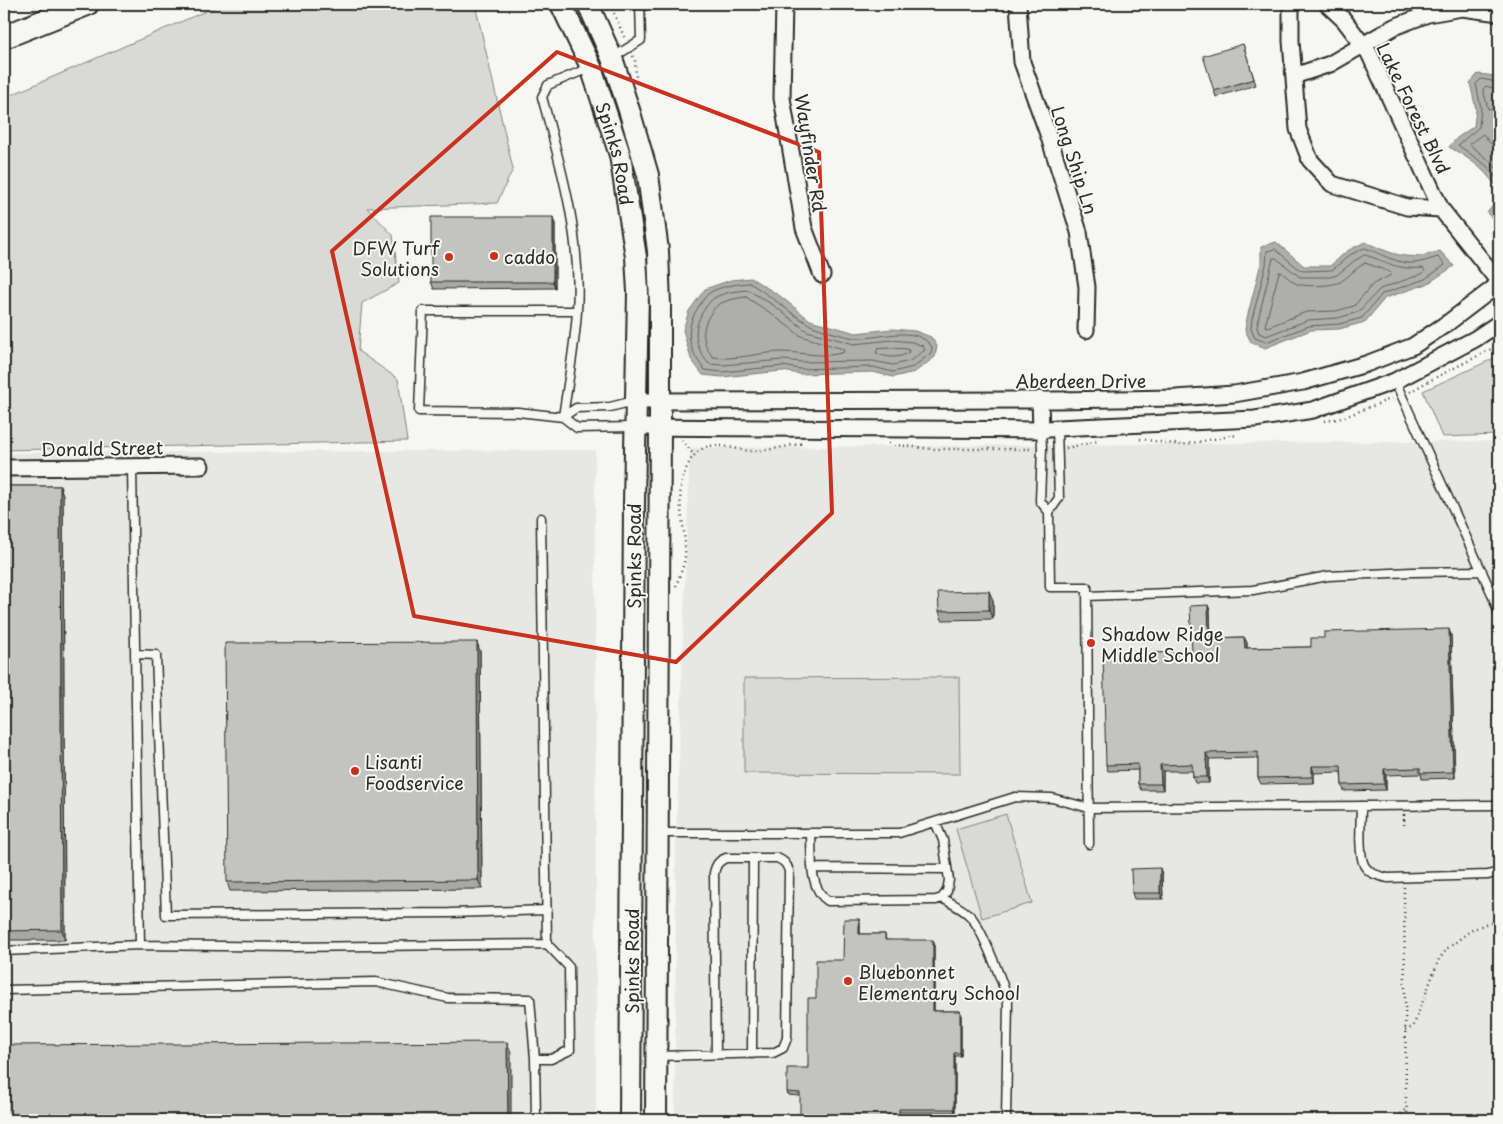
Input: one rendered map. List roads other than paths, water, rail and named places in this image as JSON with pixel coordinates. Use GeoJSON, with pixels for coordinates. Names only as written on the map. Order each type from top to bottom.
{"type":"FeatureCollection","features":[{"type":"Feature","properties":{"kind":"main road"},"geometry":{"type":"LineString","coordinates":[[4,38],[87,4]]}},
{"type":"Feature","properties":{"kind":"main road","name":"Spinks Road"},"geometry":{"type":"LineString","coordinates":[[561,4],[591,67],[620,155],[636,257],[638,292],[635,427],[630,1120]]}},
{"type":"Feature","properties":{"kind":"main road","name":"Spinks Road"},"geometry":{"type":"LineString","coordinates":[[588,4],[612,58],[628,105],[649,184],[658,251],[660,427],[656,1120]]}},
{"type":"Feature","properties":{"kind":"main road"},"geometry":{"type":"LineString","coordinates":[[591,67],[612,58]]}},
{"type":"Feature","properties":{"kind":"main road"},"geometry":{"type":"LineString","coordinates":[[632,832],[658,833]]}},
{"type":"Feature","properties":{"kind":"main road"},"geometry":{"type":"LineString","coordinates":[[630,1056],[656,1056]]}},
{"type":"Feature","properties":{"kind":"street","name":"Wayfinder Rd"},"geometry":{"type":"LineString","coordinates":[[784,4],[782,98],[804,228],[822,275]]}},
{"type":"Feature","properties":{"kind":"street","name":"Long Ship Ln"},"geometry":{"type":"LineString","coordinates":[[1018,4],[1022,62],[1048,134],[1079,232],[1087,287],[1086,330]]}},
{"type":"Feature","properties":{"kind":"street"},"geometry":{"type":"LineString","coordinates":[[1291,4],[1291,41],[1298,130],[1310,160],[1332,184],[1407,208],[1441,209]]}},
{"type":"Feature","properties":{"kind":"street","name":"Lake Forest Blvd"},"geometry":{"type":"LineString","coordinates":[[1327,4],[1344,20],[1369,53],[1441,209],[1499,283]]}},
{"type":"Feature","properties":{"kind":"street"},"geometry":{"type":"LineString","coordinates":[[1294,76],[1330,64],[1394,28],[1428,14],[1462,8],[1499,13]]}},
{"type":"Feature","properties":{"kind":"street","name":"Aberdeen Drive"},"geometry":{"type":"LineString","coordinates":[[636,400],[1056,400],[1176,398],[1234,394],[1303,382],[1366,364],[1413,346],[1449,322],[1499,283]]}},
{"type":"Feature","properties":{"kind":"street"},"geometry":{"type":"LineString","coordinates":[[635,427],[1041,430],[1255,419],[1313,410],[1394,381],[1475,339],[1499,323]]}},
{"type":"Feature","properties":{"kind":"street"},"geometry":{"type":"LineString","coordinates":[[1040,399],[1041,430]]}},
{"type":"Feature","properties":{"kind":"street"},"geometry":{"type":"LineString","coordinates":[[1056,400],[1057,428]]}},
{"type":"Feature","properties":{"kind":"street","name":"Donald Street"},"geometry":{"type":"LineString","coordinates":[[4,468],[201,466]]}},
{"type":"Feature","properties":{"kind":"lane"},"geometry":{"type":"LineString","coordinates":[[612,58],[641,40],[640,4]]}},
{"type":"Feature","properties":{"kind":"lane"},"geometry":{"type":"LineString","coordinates":[[563,417],[577,311],[577,262],[572,220],[559,158],[542,97],[548,85],[591,67]]}},
{"type":"Feature","properties":{"kind":"lane"},"geometry":{"type":"LineString","coordinates":[[577,311],[423,311],[420,411],[518,412],[563,417],[578,428],[635,427]]}},
{"type":"Feature","properties":{"kind":"lane"},"geometry":{"type":"LineString","coordinates":[[1394,381],[1482,571],[1499,614]]}},
{"type":"Feature","properties":{"kind":"lane"},"geometry":{"type":"LineString","coordinates":[[563,417],[576,408],[610,407],[636,400]]}},
{"type":"Feature","properties":{"kind":"lane"},"geometry":{"type":"LineString","coordinates":[[1057,428],[1059,498],[1049,512],[1050,587],[1087,587],[1089,844]]}},
{"type":"Feature","properties":{"kind":"lane"},"geometry":{"type":"LineString","coordinates":[[1041,430],[1040,501],[1049,512]]}},
{"type":"Feature","properties":{"kind":"lane"},"geometry":{"type":"LineString","coordinates":[[132,467],[140,945]]}},
{"type":"Feature","properties":{"kind":"lane"},"geometry":{"type":"LineString","coordinates":[[535,1059],[551,1059],[570,1050],[569,967],[547,944],[541,518]]}},
{"type":"Feature","properties":{"kind":"lane"},"geometry":{"type":"LineString","coordinates":[[1087,596],[1253,590],[1328,576],[1482,571]]}},
{"type":"Feature","properties":{"kind":"lane"},"geometry":{"type":"LineString","coordinates":[[135,654],[156,656],[166,915],[450,913],[547,910]]}},
{"type":"Feature","properties":{"kind":"lane"},"geometry":{"type":"LineString","coordinates":[[658,833],[899,833],[1015,796],[1052,798],[1089,808],[1499,805]]}},
{"type":"Feature","properties":{"kind":"lane"},"geometry":{"type":"LineString","coordinates":[[1361,806],[1362,856],[1365,866],[1375,875],[1388,878],[1488,875],[1498,872],[1499,869]]}},
{"type":"Feature","properties":{"kind":"lane"},"geometry":{"type":"LineString","coordinates":[[811,833],[814,885],[821,897],[828,902],[936,900],[942,898],[947,891],[949,880],[943,840],[935,822]]}},
{"type":"Feature","properties":{"kind":"lane"},"geometry":{"type":"LineString","coordinates":[[656,1056],[773,1053],[783,1048],[787,1038],[789,880],[788,866],[784,861],[777,858],[726,858],[720,860],[716,865],[714,883],[716,1054]]}},
{"type":"Feature","properties":{"kind":"lane"},"geometry":{"type":"LineString","coordinates":[[752,1054],[753,858]]}},
{"type":"Feature","properties":{"kind":"lane"},"geometry":{"type":"LineString","coordinates":[[813,868],[947,869]]}},
{"type":"Feature","properties":{"kind":"lane"},"geometry":{"type":"LineString","coordinates":[[942,898],[971,916],[978,926],[1005,991],[1008,1002],[1006,1120]]}},
{"type":"Feature","properties":{"kind":"lane"},"geometry":{"type":"LineString","coordinates":[[4,952],[140,945],[292,947],[547,944]]}},
{"type":"Feature","properties":{"kind":"lane"},"geometry":{"type":"LineString","coordinates":[[4,990],[376,982],[448,998],[530,998],[535,1059],[536,1120]]}},
{"type":"Feature","properties":{"kind":"water"},"geometry":{"type":"Polygon","coordinates":[[[1478,74],[1496,76],[1499,84],[1499,109],[1494,129],[1499,139],[1499,226],[1487,213],[1495,203],[1496,186],[1475,163],[1449,147],[1457,138],[1474,126],[1476,109],[1470,83],[1478,74]]]}},
{"type":"Feature","properties":{"kind":"water"},"geometry":{"type":"Polygon","coordinates":[[[1276,242],[1304,266],[1330,266],[1347,251],[1365,242],[1402,256],[1419,256],[1440,251],[1454,266],[1427,284],[1385,298],[1365,322],[1339,329],[1311,330],[1265,348],[1251,342],[1245,330],[1261,263],[1261,247],[1276,242]]]}},
{"type":"Feature","properties":{"kind":"water"},"geometry":{"type":"Polygon","coordinates":[[[751,278],[780,296],[810,320],[856,333],[892,329],[915,331],[931,337],[937,346],[935,357],[915,372],[893,377],[873,372],[800,374],[782,371],[722,377],[703,375],[691,359],[683,330],[689,311],[705,289],[731,280],[751,278]]]}},
{"type":"Feature","properties":{"kind":"place","name":"caddo"},"geometry":{"type":"Point","coordinates":[494,256]}},
{"type":"Feature","properties":{"kind":"place","name":"DFW Turf Solutions"},"geometry":{"type":"Point","coordinates":[449,257]}},
{"type":"Feature","properties":{"kind":"place","name":"Shadow Ridge Middle School"},"geometry":{"type":"Point","coordinates":[1091,643]}},
{"type":"Feature","properties":{"kind":"place","name":"Lisanti Foodservice"},"geometry":{"type":"Point","coordinates":[355,771]}},
{"type":"Feature","properties":{"kind":"place","name":"Bluebonnet Elementary School"},"geometry":{"type":"Point","coordinates":[848,981]}}]}
